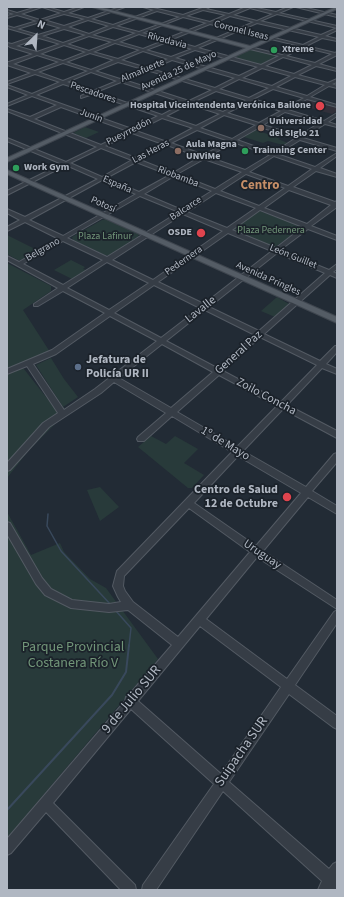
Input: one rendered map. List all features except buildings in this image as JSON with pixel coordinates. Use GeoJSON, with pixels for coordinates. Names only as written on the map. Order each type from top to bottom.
{"type":"FeatureCollection","features":[{"type":"Feature","properties":{"kind":"main road"},"geometry":{"type":"LineString","coordinates":[[94,7],[249,47]]}},
{"type":"Feature","properties":{"kind":"main road","name":"Avenida 25 de Mayo"},"geometry":{"type":"LineString","coordinates":[[324,13],[334,7]]}},
{"type":"Feature","properties":{"kind":"main road","name":"Avenida 25 de Mayo"},"geometry":{"type":"LineString","coordinates":[[7,157],[126,104],[307,20],[337,8]]}},
{"type":"Feature","properties":{"kind":"main road","name":"Avenida 25 de Mayo"},"geometry":{"type":"LineString","coordinates":[[7,160],[29,148]]}},
{"type":"Feature","properties":{"kind":"main road","name":"Potosí"},"geometry":{"type":"LineString","coordinates":[[7,172],[191,256]]}},
{"type":"Feature","properties":{"kind":"main road","name":"Avenida Pringles"},"geometry":{"type":"LineString","coordinates":[[191,256],[337,320]]}},
{"type":"Feature","properties":{"kind":"street","name":"Rivadavia"},"geometry":{"type":"LineString","coordinates":[[42,7],[337,87]]}},
{"type":"Feature","properties":{"kind":"street"},"geometry":{"type":"LineString","coordinates":[[7,17],[42,7]]}},
{"type":"Feature","properties":{"kind":"street"},"geometry":{"type":"LineString","coordinates":[[7,32],[82,7]]}},
{"type":"Feature","properties":{"kind":"street"},"geometry":{"type":"LineString","coordinates":[[8,46],[123,7]]}},
{"type":"Feature","properties":{"kind":"street","name":"Coronel Iseas"},"geometry":{"type":"LineString","coordinates":[[145,7],[336,54]]}},
{"type":"Feature","properties":{"kind":"street"},"geometry":{"type":"LineString","coordinates":[[7,64],[166,7]]}},
{"type":"Feature","properties":{"kind":"street"},"geometry":{"type":"LineString","coordinates":[[196,7],[337,40]]}},
{"type":"Feature","properties":{"kind":"street"},"geometry":{"type":"LineString","coordinates":[[7,84],[208,7]]}},
{"type":"Feature","properties":{"kind":"street"},"geometry":{"type":"LineString","coordinates":[[7,105],[249,7],[337,28]]}},
{"type":"Feature","properties":{"kind":"street","name":"Almafuerte"},"geometry":{"type":"LineString","coordinates":[[82,97],[291,7]]}},
{"type":"Feature","properties":{"kind":"street"},"geometry":{"type":"LineString","coordinates":[[298,7],[337,16]]}},
{"type":"Feature","properties":{"kind":"street"},"geometry":{"type":"LineString","coordinates":[[7,11],[337,106]]}},
{"type":"Feature","properties":{"kind":"street"},"geometry":{"type":"LineString","coordinates":[[7,27],[337,126]]}},
{"type":"Feature","properties":{"kind":"street","name":"Pueyrredón"},"geometry":{"type":"LineString","coordinates":[[7,192],[337,28]]}},
{"type":"Feature","properties":{"kind":"street"},"geometry":{"type":"LineString","coordinates":[[8,46],[63,62],[337,150]]}},
{"type":"Feature","properties":{"kind":"street"},"geometry":{"type":"LineString","coordinates":[[249,47],[337,70]]}},
{"type":"Feature","properties":{"kind":"street","name":"Las Heras"},"geometry":{"type":"LineString","coordinates":[[7,229],[336,54]]}},
{"type":"Feature","properties":{"kind":"street","name":"Pescadores"},"geometry":{"type":"LineString","coordinates":[[7,64],[337,176]]}},
{"type":"Feature","properties":{"kind":"street","name":"Belgrano"},"geometry":{"type":"LineString","coordinates":[[19,264],[141,195],[337,80]]}},
{"type":"Feature","properties":{"kind":"street","name":"Junín"},"geometry":{"type":"LineString","coordinates":[[7,84],[32,95],[95,118],[336,204]]}},
{"type":"Feature","properties":{"kind":"street"},"geometry":{"type":"LineString","coordinates":[[30,119],[61,105]]}},
{"type":"Feature","properties":{"kind":"street","name":"Riobamba"},"geometry":{"type":"LineString","coordinates":[[7,110],[337,238]]}},
{"type":"Feature","properties":{"kind":"street","name":"Balcarce"},"geometry":{"type":"LineString","coordinates":[[36,305],[337,114]]}},
{"type":"Feature","properties":{"kind":"street","name":"España"},"geometry":{"type":"LineString","coordinates":[[7,139],[227,230]]}},
{"type":"Feature","properties":{"kind":"street","name":"Pedernera"},"geometry":{"type":"LineString","coordinates":[[7,372],[54,352],[337,154]]}},
{"type":"Feature","properties":{"kind":"street","name":"Lavalle"},"geometry":{"type":"LineString","coordinates":[[7,468],[37,433],[62,413],[98,391],[336,204]]}},
{"type":"Feature","properties":{"kind":"street"},"geometry":{"type":"LineString","coordinates":[[7,211],[337,372]]}},
{"type":"Feature","properties":{"kind":"street","name":"León Guillet"},"geometry":{"type":"LineString","coordinates":[[227,230],[337,276]]}},
{"type":"Feature","properties":{"kind":"street","name":"Zoilo Concha"},"geometry":{"type":"LineString","coordinates":[[7,258],[337,435]]}},
{"type":"Feature","properties":{"kind":"street","name":"General Paz"},"geometry":{"type":"LineString","coordinates":[[140,439],[219,372],[337,266]]}},
{"type":"Feature","properties":{"kind":"street"},"geometry":{"type":"LineString","coordinates":[[179,644],[130,605],[121,594],[118,586],[120,574],[337,348]]}},
{"type":"Feature","properties":{"kind":"street"},"geometry":{"type":"LineString","coordinates":[[29,363],[62,413]]}},
{"type":"Feature","properties":{"kind":"street","name":"1º de Mayo"},"geometry":{"type":"LineString","coordinates":[[114,378],[337,510]]}},
{"type":"Feature","properties":{"kind":"street","name":"9 de Julio SUR"},"geometry":{"type":"LineString","coordinates":[[7,849],[337,456]]}},
{"type":"Feature","properties":{"kind":"street","name":"Uruguay"},"geometry":{"type":"LineString","coordinates":[[188,503],[257,552],[337,605]]}},
{"type":"Feature","properties":{"kind":"street"},"geometry":{"type":"LineString","coordinates":[[7,526],[39,581],[48,592],[71,604],[113,608],[130,605]]}},
{"type":"Feature","properties":{"kind":"street","name":"Suipacha SUR"},"geometry":{"type":"LineString","coordinates":[[148,890],[337,615]]}},
{"type":"Feature","properties":{"kind":"street"},"geometry":{"type":"LineString","coordinates":[[199,619],[337,723]]}},
{"type":"Feature","properties":{"kind":"street"},"geometry":{"type":"LineString","coordinates":[[130,701],[332,880]]}},
{"type":"Feature","properties":{"kind":"street"},"geometry":{"type":"LineString","coordinates":[[45,803],[130,890]]}},
{"type":"Feature","properties":{"kind":"shaded area","name":"Hospital Viceintendenta Verónica Bailone"},"geometry":{"type":"Polygon","coordinates":[[[308,100],[337,107],[337,111],[332,114],[299,105],[308,100]]]}},
{"type":"Feature","properties":{"kind":"green space"},"geometry":{"type":"Polygon","coordinates":[[[250,49],[278,56],[261,65],[233,58],[250,49]]]}},
{"type":"Feature","properties":{"kind":"green space"},"geometry":{"type":"Polygon","coordinates":[[[85,127],[99,132],[86,138],[73,133],[85,127]]]}},
{"type":"Feature","properties":{"kind":"green space"},"geometry":{"type":"Polygon","coordinates":[[[255,130],[280,138],[278,139],[288,143],[283,145],[268,141],[263,143],[244,137],[255,130]]]}},
{"type":"Feature","properties":{"kind":"green space","name":"Plaza Pedernera"},"geometry":{"type":"Polygon","coordinates":[[[259,211],[300,226],[301,229],[275,247],[235,232],[234,229],[259,211]]]}},
{"type":"Feature","properties":{"kind":"green space","name":"Plaza Lafinur"},"geometry":{"type":"Polygon","coordinates":[[[106,219],[139,234],[138,237],[110,255],[105,255],[73,240],[72,237],[106,219]]]}},
{"type":"Feature","properties":{"kind":"green space"},"geometry":{"type":"Polygon","coordinates":[[[7,235],[39,251],[23,260],[18,260],[7,254],[7,235]]]}},
{"type":"Feature","properties":{"kind":"green space"},"geometry":{"type":"Polygon","coordinates":[[[71,260],[85,267],[83,269],[86,270],[72,279],[54,270],[71,260]]]}},
{"type":"Feature","properties":{"kind":"green space"},"geometry":{"type":"Polygon","coordinates":[[[7,263],[51,286],[51,291],[23,310],[50,352],[20,364],[57,411],[64,407],[66,413],[29,450],[7,478],[7,263]]]}},
{"type":"Feature","properties":{"kind":"green space"},"geometry":{"type":"Polygon","coordinates":[[[277,297],[289,304],[275,317],[261,311],[277,297]]]}},
{"type":"Feature","properties":{"kind":"green space"},"geometry":{"type":"Polygon","coordinates":[[[51,358],[64,379],[78,397],[63,407],[36,365],[51,358]]]}},
{"type":"Feature","properties":{"kind":"green space"},"geometry":{"type":"Polygon","coordinates":[[[151,436],[166,444],[175,436],[198,449],[184,463],[204,475],[192,488],[188,488],[138,447],[151,436]]]}},
{"type":"Feature","properties":{"kind":"green space"},"geometry":{"type":"Polygon","coordinates":[[[100,487],[119,507],[100,521],[87,490],[100,487]]]}},
{"type":"Feature","properties":{"kind":"green space","name":"Parque Provincial Costanera Río V"},"geometry":{"type":"Polygon","coordinates":[[[7,512],[31,555],[60,543],[64,552],[90,579],[106,588],[158,659],[7,838],[7,512]]]}},
{"type":"Feature","properties":{"kind":"waterway"},"geometry":{"type":"LineString","coordinates":[[48,514],[47,526],[61,551],[111,605]]}},
{"type":"Feature","properties":{"kind":"waterway"},"geometry":{"type":"LineString","coordinates":[[116,611],[131,628],[129,646]]}},
{"type":"Feature","properties":{"kind":"waterway"},"geometry":{"type":"LineString","coordinates":[[7,810],[112,695],[126,672],[129,645]]}},
{"type":"Feature","properties":{"kind":"place","name":"Xtreme"},"geometry":{"type":"Point","coordinates":[274,50]}},
{"type":"Feature","properties":{"kind":"place","name":"Hospital Viceintendenta Verónica Bailone"},"geometry":{"type":"Point","coordinates":[320,106]}},
{"type":"Feature","properties":{"kind":"place","name":"Universidad del SIglo 21"},"geometry":{"type":"Point","coordinates":[261,128]}},
{"type":"Feature","properties":{"kind":"place","name":"Aula Magna UNViMe"},"geometry":{"type":"Point","coordinates":[178,151]}},
{"type":"Feature","properties":{"kind":"place","name":"Trainning Center"},"geometry":{"type":"Point","coordinates":[245,151]}},
{"type":"Feature","properties":{"kind":"place","name":"Work Gym"},"geometry":{"type":"Point","coordinates":[16,168]}},
{"type":"Feature","properties":{"kind":"place","name":"OSDE"},"geometry":{"type":"Point","coordinates":[201,233]}},
{"type":"Feature","properties":{"kind":"place","name":"Jefatura de Policía UR II"},"geometry":{"type":"Point","coordinates":[78,367]}},
{"type":"Feature","properties":{"kind":"place","name":"Centro de Salud 12 de Octubre"},"geometry":{"type":"Point","coordinates":[287,497]}},
{"type":"Feature","properties":{"kind":"district","name":"Centro"},"geometry":{"type":"Point","coordinates":[260,186]}}]}
